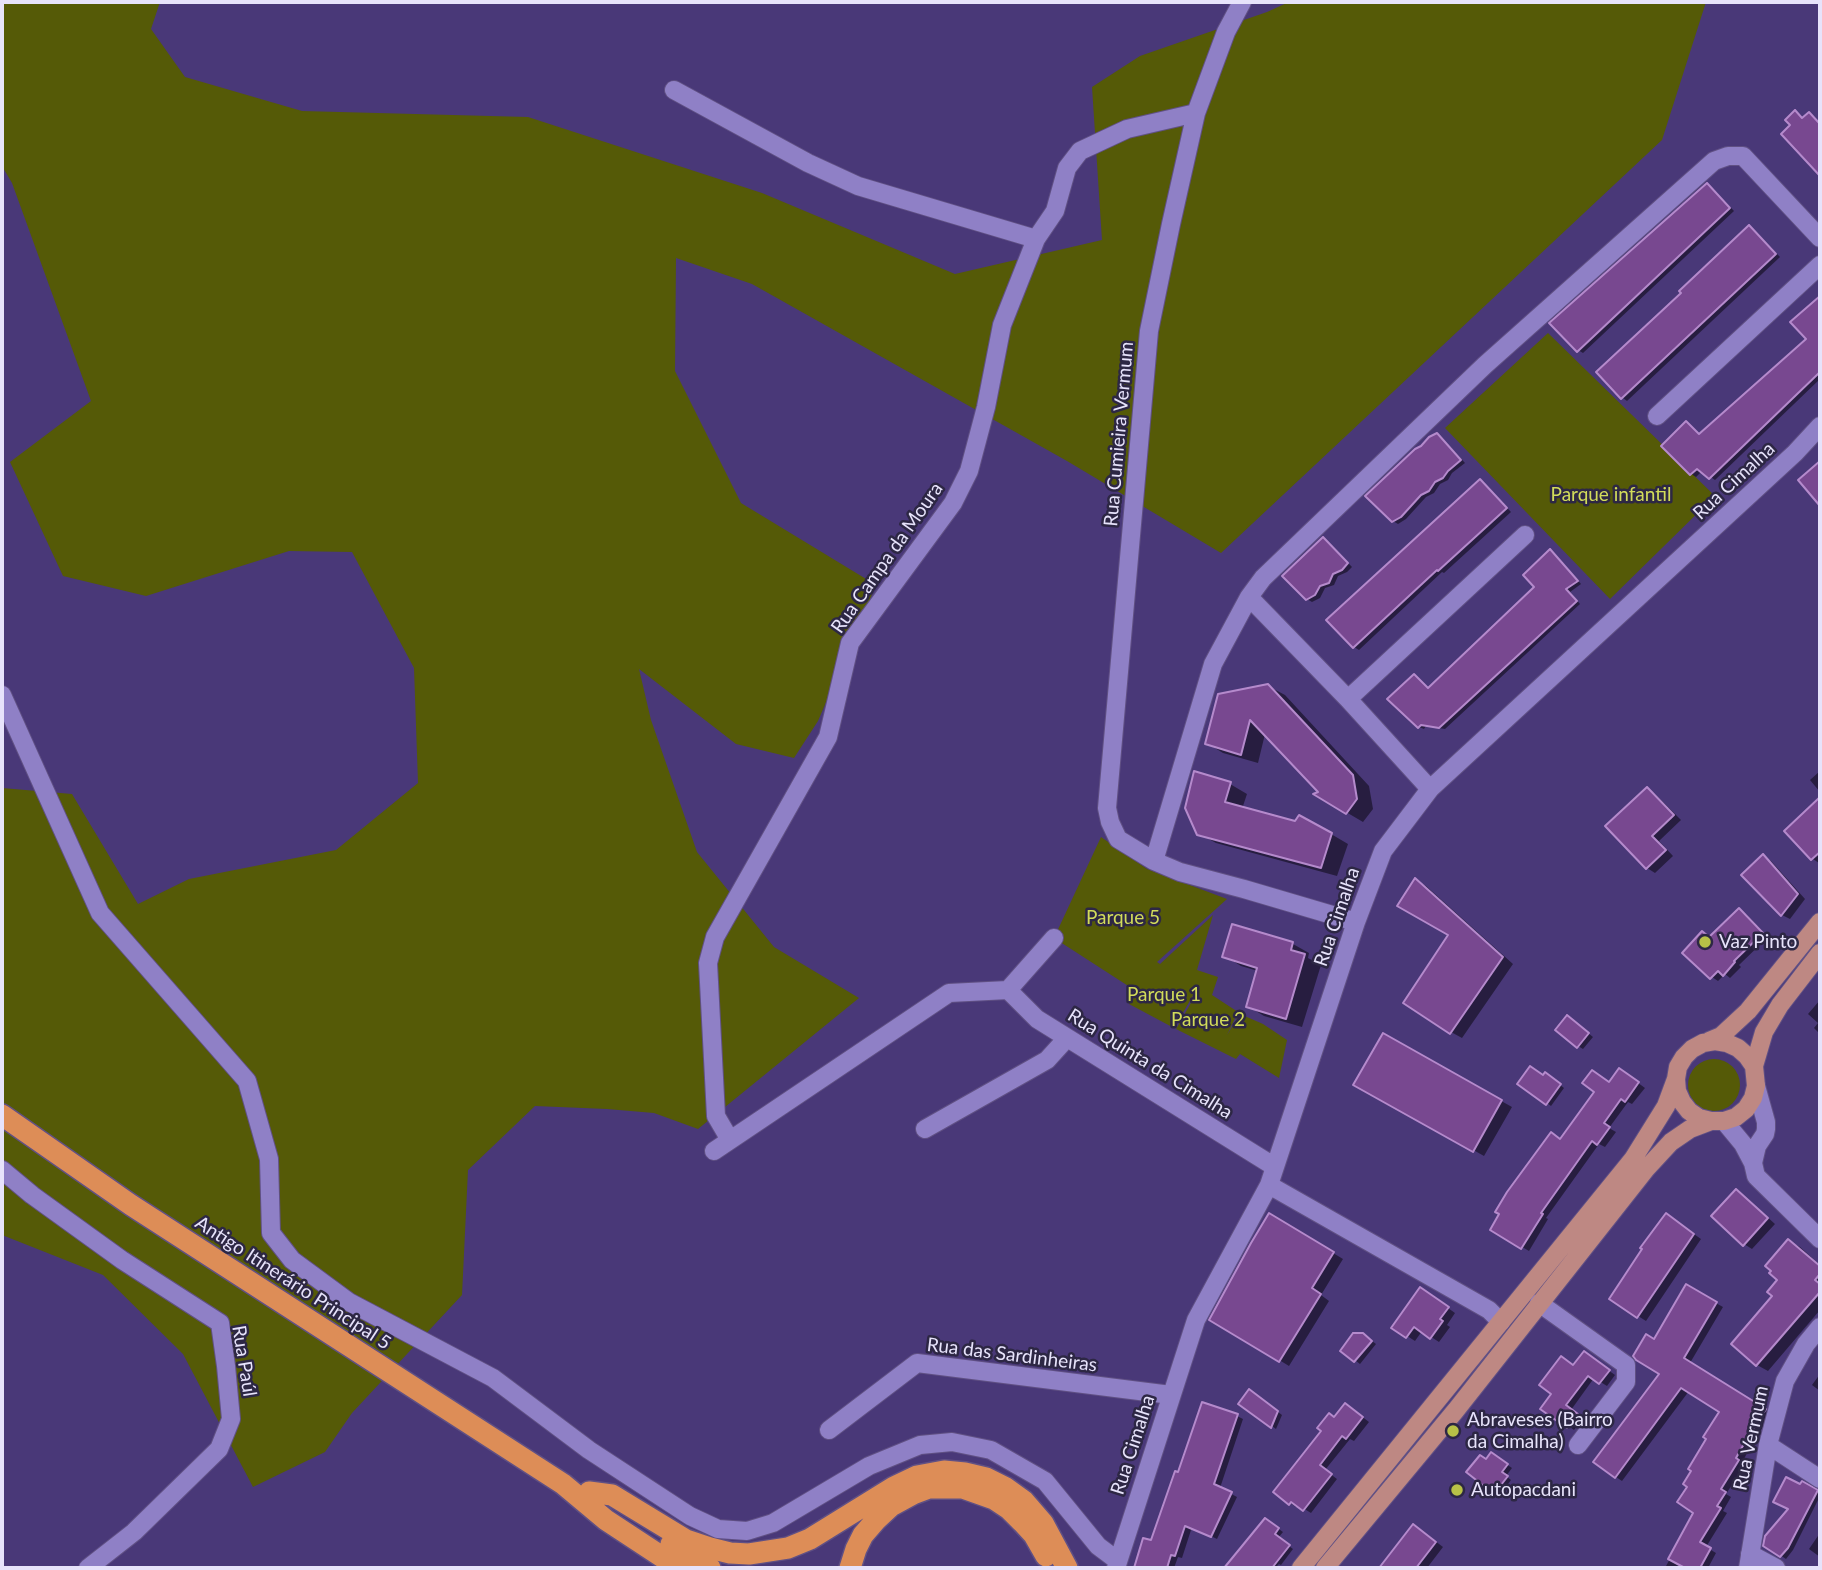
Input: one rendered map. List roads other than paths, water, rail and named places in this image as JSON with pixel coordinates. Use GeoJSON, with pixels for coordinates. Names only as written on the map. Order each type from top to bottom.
{"type":"FeatureCollection","features":[{"type":"Feature","properties":{"kind":"highway","name":"Antigo Itinerário Principal 5"},"geometry":{"type":"LineString","coordinates":[[2,1115],[131,1205],[563,1484],[606,1520],[679,1568]]}},
{"type":"Feature","properties":{"kind":"highway"},"geometry":{"type":"LineString","coordinates":[[589,1492],[612,1495],[686,1540],[730,1553],[749,1554],[788,1548],[810,1539],[894,1487],[917,1476],[944,1471],[965,1473],[986,1478],[1024,1501],[1043,1523],[1067,1568]]}},
{"type":"Feature","properties":{"kind":"highway","name":"Antigo Itinerário Principal 5"},"geometry":{"type":"LineString","coordinates":[[563,1484],[589,1492],[710,1568]]}},
{"type":"Feature","properties":{"kind":"highway"},"geometry":{"type":"LineString","coordinates":[[850,1568],[863,1535],[891,1506],[913,1494],[929,1489],[948,1488],[979,1492],[1009,1509],[1034,1535],[1054,1568]]}},
{"type":"Feature","properties":{"kind":"main road"},"geometry":{"type":"LineString","coordinates":[[1301,1568],[1633,1159],[1666,1106],[1678,1067],[1684,1057],[1692,1049],[1721,1036],[1748,1011],[1820,922]]}},
{"type":"Feature","properties":{"kind":"main road"},"geometry":{"type":"LineString","coordinates":[[1325,1568],[1462,1402],[1628,1190],[1671,1142],[1690,1129],[1735,1117],[1746,1109],[1756,1086],[1754,1066],[1764,1032],[1780,1005],[1820,953]]}},
{"type":"Feature","properties":{"kind":"main road"},"geometry":{"type":"LineString","coordinates":[[1703,1043],[1727,1043],[1738,1048],[1754,1066]]}},
{"type":"Feature","properties":{"kind":"main road"},"geometry":{"type":"LineString","coordinates":[[1676,1079],[1677,1091],[1689,1111],[1699,1118],[1717,1121]]}},
{"type":"Feature","properties":{"kind":"street","name":"Rua Cumieira Vermum"},"geometry":{"type":"LineString","coordinates":[[1242,2],[1226,32],[1196,113],[1149,331],[1107,808],[1118,839],[1154,861],[1180,872],[1356,922]]}},
{"type":"Feature","properties":{"kind":"street"},"geometry":{"type":"LineString","coordinates":[[674,90],[808,163],[858,186],[1036,239]]}},
{"type":"Feature","properties":{"kind":"street","name":"Rua Campa da Moura"},"geometry":{"type":"LineString","coordinates":[[730,1140],[716,1116],[708,963],[715,937],[828,737],[850,643],[953,503],[969,471],[986,407],[1002,325],[1036,239],[1055,211],[1067,168],[1080,151],[1128,130],[1196,113]]}},
{"type":"Feature","properties":{"kind":"street"},"geometry":{"type":"LineString","coordinates":[[1154,861],[1213,664],[1250,597],[1263,578],[1486,365],[1714,161],[1728,156],[1743,156],[1820,238]]}},
{"type":"Feature","properties":{"kind":"street"},"geometry":{"type":"LineString","coordinates":[[1657,416],[1820,265]]}},
{"type":"Feature","properties":{"kind":"street","name":"Rua Cimalha"},"geometry":{"type":"LineString","coordinates":[[1117,1564],[1196,1320],[1269,1185],[1382,851],[1430,789],[1795,453],[1820,426]]}},
{"type":"Feature","properties":{"kind":"street"},"geometry":{"type":"LineString","coordinates":[[1348,699],[1525,535]]}},
{"type":"Feature","properties":{"kind":"street"},"geometry":{"type":"LineString","coordinates":[[1250,597],[1430,789]]}},
{"type":"Feature","properties":{"kind":"street"},"geometry":{"type":"LineString","coordinates":[[2,695],[100,913],[247,1081],[269,1159],[271,1233],[292,1260],[349,1302],[493,1378],[589,1450],[690,1516],[718,1529],[747,1531],[773,1523],[869,1466],[920,1445],[952,1442],[991,1450],[1045,1481],[1098,1546],[1117,1564]]}},
{"type":"Feature","properties":{"kind":"street"},"geometry":{"type":"LineString","coordinates":[[714,1151],[949,993],[1008,990],[1054,938]]}},
{"type":"Feature","properties":{"kind":"street","name":"Rua Quinta da Cimalha"},"geometry":{"type":"LineString","coordinates":[[1008,990],[1037,1019],[1275,1167]]}},
{"type":"Feature","properties":{"kind":"street"},"geometry":{"type":"LineString","coordinates":[[925,1129],[1047,1060],[1067,1038]]}},
{"type":"Feature","properties":{"kind":"street"},"geometry":{"type":"LineString","coordinates":[[1753,1163],[1757,1146],[1766,1129],[1756,1086]]}},
{"type":"Feature","properties":{"kind":"street"},"geometry":{"type":"LineString","coordinates":[[1717,1121],[1743,1144],[1753,1163],[1756,1176],[1820,1239]]}},
{"type":"Feature","properties":{"kind":"street","name":"Rua Paúl"},"geometry":{"type":"LineString","coordinates":[[2,1170],[122,1260],[220,1323],[231,1419],[219,1449],[134,1532],[88,1568]]}},
{"type":"Feature","properties":{"kind":"street"},"geometry":{"type":"LineString","coordinates":[[1269,1185],[1489,1310],[1500,1322]]}},
{"type":"Feature","properties":{"kind":"street"},"geometry":{"type":"LineString","coordinates":[[1539,1303],[1626,1365],[1626,1381],[1578,1445]]}},
{"type":"Feature","properties":{"kind":"street","name":"Rua Vermum"},"geometry":{"type":"LineString","coordinates":[[1749,1561],[1768,1445],[1785,1381],[1806,1344],[1820,1327]]}},
{"type":"Feature","properties":{"kind":"street","name":"Rua das Sardinheiras"},"geometry":{"type":"LineString","coordinates":[[829,1430],[917,1363],[1171,1395]]}},
{"type":"Feature","properties":{"kind":"street"},"geometry":{"type":"LineString","coordinates":[[1768,1445],[1820,1479]]}},
{"type":"Feature","properties":{"kind":"street"},"geometry":{"type":"LineString","coordinates":[[1749,1561],[1776,1568]]}},
{"type":"Feature","properties":{"kind":"place","name":"Vaz Pinto"},"geometry":{"type":"Point","coordinates":[1705,942]}},
{"type":"Feature","properties":{"kind":"place","name":"Abraveses (Bairro da Cimalha)"},"geometry":{"type":"Point","coordinates":[1453,1431]}},
{"type":"Feature","properties":{"kind":"place","name":"Autopacdani"},"geometry":{"type":"Point","coordinates":[1457,1490]}},
{"type":"Feature","properties":{"kind":"park label","name":"Parque infantil"},"geometry":{"type":"Point","coordinates":[1611,495]}},
{"type":"Feature","properties":{"kind":"park label","name":"Parque 5"},"geometry":{"type":"Point","coordinates":[1123,918]}},
{"type":"Feature","properties":{"kind":"park label","name":"Parque 1"},"geometry":{"type":"Point","coordinates":[1164,995]}},
{"type":"Feature","properties":{"kind":"park label","name":"Parque 2"},"geometry":{"type":"Point","coordinates":[1208,1020]}}]}
